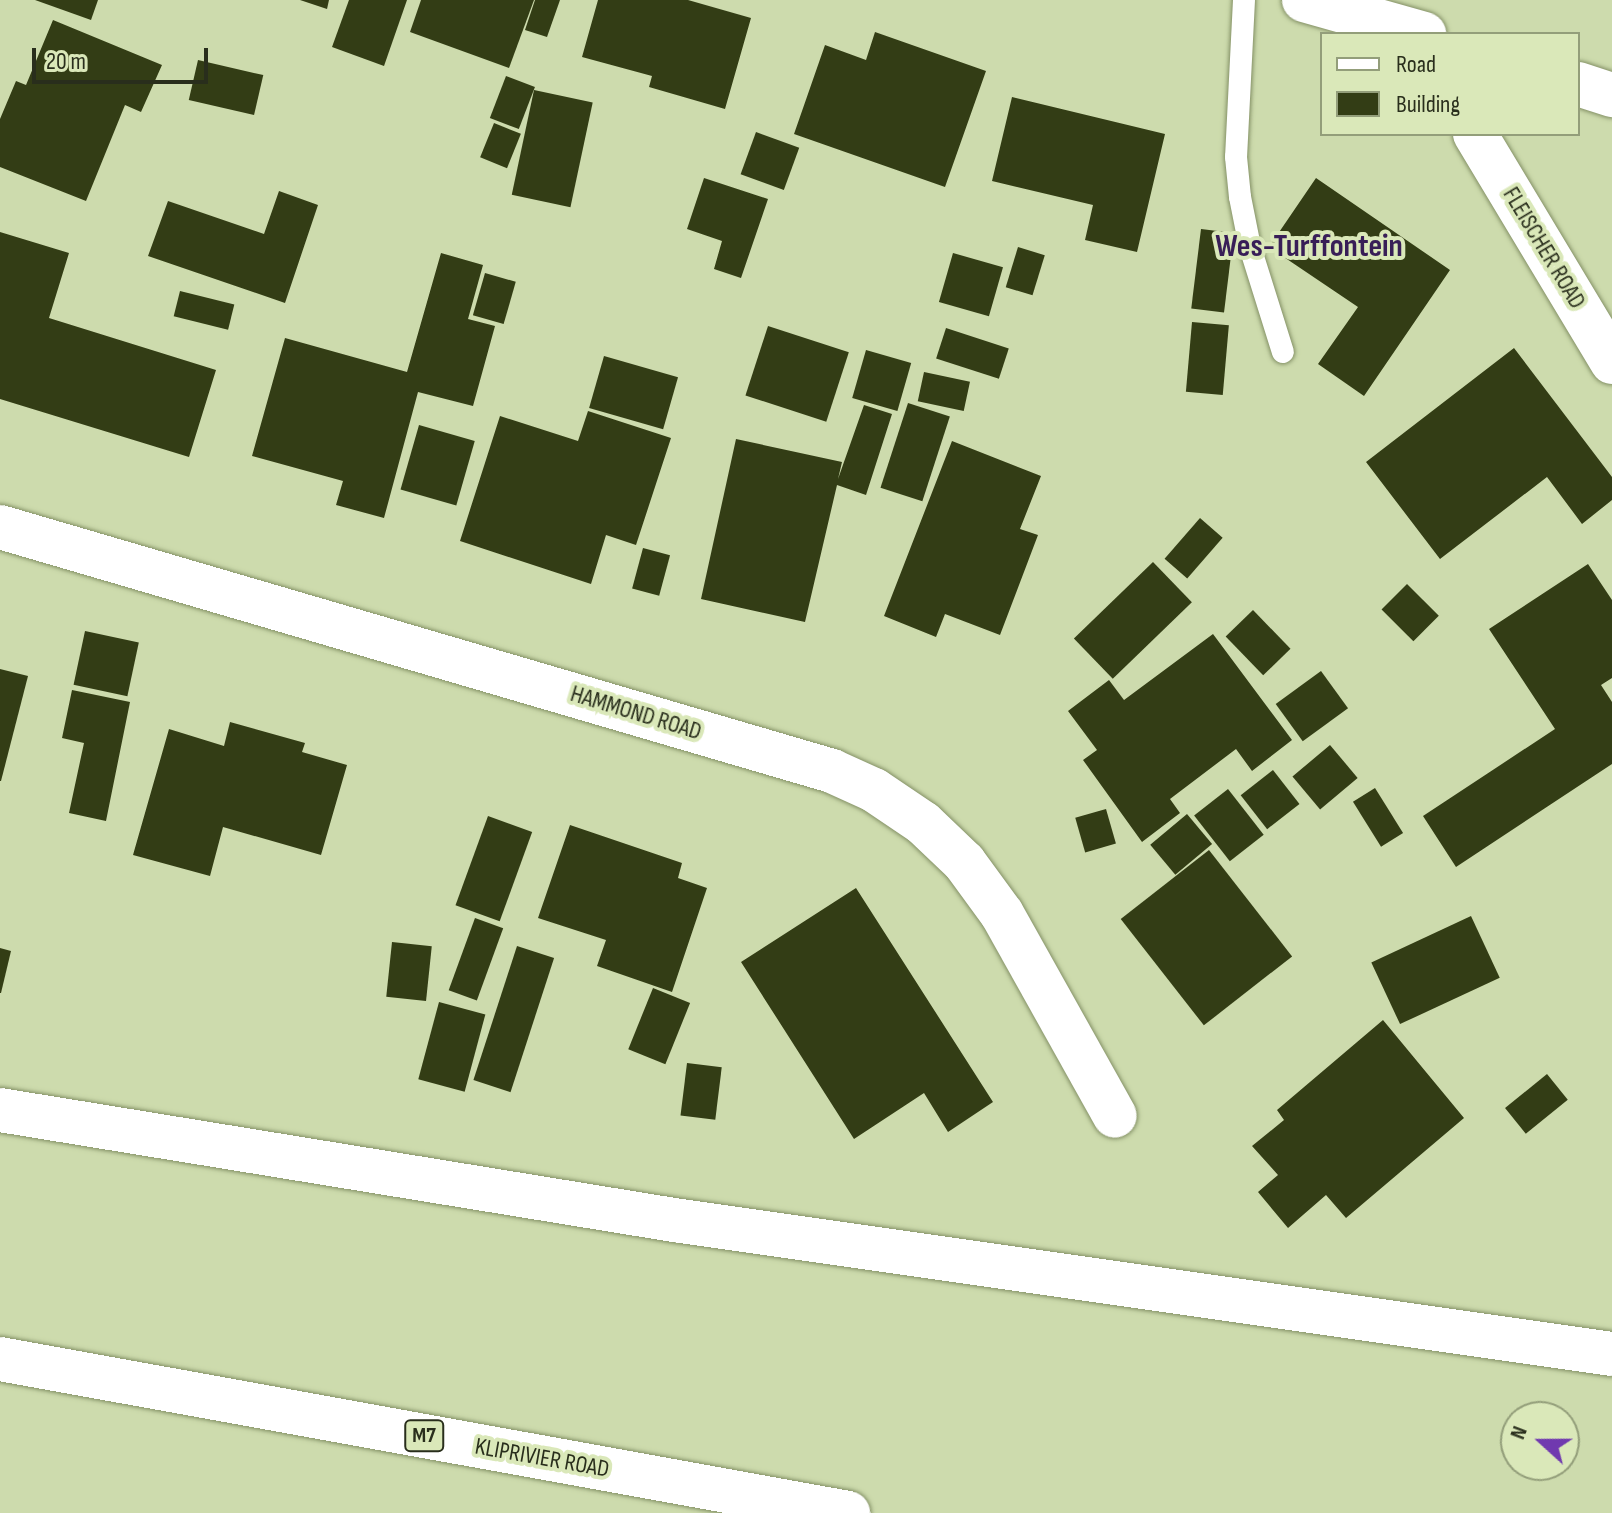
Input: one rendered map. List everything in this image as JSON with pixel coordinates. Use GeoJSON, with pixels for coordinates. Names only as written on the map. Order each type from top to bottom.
{"type":"FeatureCollection","features":[{"type":"Feature","properties":{"kind":"main road"},"geometry":{"type":"LineString","coordinates":[[1304,0],[1414,32]]}},
{"type":"Feature","properties":{"kind":"main road"},"geometry":{"type":"LineString","coordinates":[[1580,85],[1612,95]]}},
{"type":"Feature","properties":{"kind":"main road","name":"FLEISCHER ROAD"},"geometry":{"type":"LineString","coordinates":[[1476,136],[1612,362]]}},
{"type":"Feature","properties":{"kind":"main road","name":"HAMMOND ROAD"},"geometry":{"type":"LineString","coordinates":[[0,527],[832,771],[874,790],[923,823],[964,862],[1002,914],[1115,1116]]}},
{"type":"Feature","properties":{"kind":"main road"},"geometry":{"type":"LineString","coordinates":[[0,1110],[674,1220],[1612,1354]]}},
{"type":"Feature","properties":{"kind":"main road","name":"KLIPRIVIER ROAD"},"geometry":{"type":"LineString","coordinates":[[0,1359],[848,1513]]}},
{"type":"Feature","properties":{"kind":"lane"},"geometry":{"type":"LineString","coordinates":[[1244,0],[1236,157],[1240,197],[1250,247],[1283,352]]}},
{"type":"Feature","properties":{"kind":"building"},"geometry":{"type":"Polygon","coordinates":[[[35,0],[98,0],[91,20],[35,0]]]}},
{"type":"Feature","properties":{"kind":"building"},"geometry":{"type":"Polygon","coordinates":[[[300,0],[329,0],[327,9],[300,0]]]}},
{"type":"Feature","properties":{"kind":"building"},"geometry":{"type":"Polygon","coordinates":[[[349,0],[407,0],[384,66],[332,47],[349,0]]]}},
{"type":"Feature","properties":{"kind":"building"},"geometry":{"type":"Polygon","coordinates":[[[421,0],[534,0],[509,68],[410,32],[421,0]]]}},
{"type":"Feature","properties":{"kind":"building"},"geometry":{"type":"Polygon","coordinates":[[[535,0],[560,0],[547,37],[525,30],[535,0]]]}},
{"type":"Feature","properties":{"kind":"building"},"geometry":{"type":"Polygon","coordinates":[[[598,0],[688,0],[751,18],[725,109],[649,87],[652,76],[582,57],[598,0]]]}},
{"type":"Feature","properties":{"kind":"building"},"geometry":{"type":"Polygon","coordinates":[[[53,20],[162,65],[141,112],[125,105],[86,201],[0,167],[0,119],[16,81],[26,85],[53,20]]]}},
{"type":"Feature","properties":{"kind":"building"},"geometry":{"type":"Polygon","coordinates":[[[875,32],[986,71],[945,187],[794,134],[825,45],[866,60],[875,32]]]}},
{"type":"Feature","properties":{"kind":"building"},"geometry":{"type":"Polygon","coordinates":[[[198,60],[263,75],[254,115],[189,100],[198,60]]]}},
{"type":"Feature","properties":{"kind":"building"},"geometry":{"type":"Polygon","coordinates":[[[506,76],[535,87],[519,129],[490,118],[506,76]]]}},
{"type":"Feature","properties":{"kind":"building"},"geometry":{"type":"Polygon","coordinates":[[[534,90],[593,102],[570,207],[512,195],[534,90]]]}},
{"type":"Feature","properties":{"kind":"building"},"geometry":{"type":"Polygon","coordinates":[[[1012,97],[1165,134],[1137,252],[1085,240],[1093,205],[992,181],[1012,97]]]}},
{"type":"Feature","properties":{"kind":"building"},"geometry":{"type":"Polygon","coordinates":[[[494,123],[521,134],[507,168],[480,157],[494,123]]]}},
{"type":"Feature","properties":{"kind":"building"},"geometry":{"type":"Polygon","coordinates":[[[756,132],[799,148],[784,190],[741,174],[756,132]]]}},
{"type":"Feature","properties":{"kind":"building"},"geometry":{"type":"Polygon","coordinates":[[[704,178],[768,199],[741,278],[714,269],[722,241],[687,229],[704,178]]]}},
{"type":"Feature","properties":{"kind":"building"},"geometry":{"type":"Polygon","coordinates":[[[1316,178],[1450,270],[1364,396],[1318,364],[1358,307],[1269,247],[1316,178]]]}},
{"type":"Feature","properties":{"kind":"building"},"geometry":{"type":"Polygon","coordinates":[[[279,191],[318,205],[285,303],[148,256],[168,201],[264,234],[279,191]]]}},
{"type":"Feature","properties":{"kind":"building"},"geometry":{"type":"Polygon","coordinates":[[[1201,229],[1234,233],[1224,312],[1191,308],[1201,229]]]}},
{"type":"Feature","properties":{"kind":"building"},"geometry":{"type":"Polygon","coordinates":[[[0,232],[69,253],[49,318],[216,370],[189,457],[0,399],[0,232]]]}},
{"type":"Feature","properties":{"kind":"building"},"geometry":{"type":"Polygon","coordinates":[[[1018,247],[1045,255],[1032,295],[1006,287],[1018,247]]]}},
{"type":"Feature","properties":{"kind":"building"},"geometry":{"type":"Polygon","coordinates":[[[441,253],[483,265],[468,319],[495,326],[473,406],[418,392],[384,518],[336,505],[343,481],[252,456],[285,338],[407,372],[441,253]]]}},
{"type":"Feature","properties":{"kind":"building"},"geometry":{"type":"Polygon","coordinates":[[[953,253],[1003,267],[989,316],[939,302],[953,253]]]}},
{"type":"Feature","properties":{"kind":"building"},"geometry":{"type":"Polygon","coordinates":[[[485,273],[516,282],[504,324],[473,315],[485,273]]]}},
{"type":"Feature","properties":{"kind":"building"},"geometry":{"type":"Polygon","coordinates":[[[180,291],[234,305],[228,330],[174,316],[180,291]]]}},
{"type":"Feature","properties":{"kind":"building"},"geometry":{"type":"Polygon","coordinates":[[[1192,322],[1229,325],[1223,395],[1186,392],[1192,322]]]}},
{"type":"Feature","properties":{"kind":"building"},"geometry":{"type":"Polygon","coordinates":[[[768,326],[849,352],[826,422],[745,395],[768,326]]]}},
{"type":"Feature","properties":{"kind":"building"},"geometry":{"type":"Polygon","coordinates":[[[946,328],[1009,348],[999,379],[936,358],[946,328]]]}},
{"type":"Feature","properties":{"kind":"building"},"geometry":{"type":"Polygon","coordinates":[[[1514,348],[1612,477],[1612,500],[1582,524],[1547,477],[1440,559],[1366,462],[1514,348]]]}},
{"type":"Feature","properties":{"kind":"building"},"geometry":{"type":"Polygon","coordinates":[[[866,350],[911,363],[897,411],[852,398],[866,350]]]}},
{"type":"Feature","properties":{"kind":"building"},"geometry":{"type":"Polygon","coordinates":[[[604,356],[678,377],[663,429],[589,408],[604,356]]]}},
{"type":"Feature","properties":{"kind":"building"},"geometry":{"type":"Polygon","coordinates":[[[924,372],[970,382],[964,411],[918,401],[924,372]]]}},
{"type":"Feature","properties":{"kind":"building"},"geometry":{"type":"Polygon","coordinates":[[[908,403],[950,417],[922,501],[880,488],[908,403]]]}},
{"type":"Feature","properties":{"kind":"building"},"geometry":{"type":"Polygon","coordinates":[[[864,405],[892,414],[866,495],[837,485],[805,622],[701,599],[736,439],[842,462],[838,479],[864,405]]]}},
{"type":"Feature","properties":{"kind":"building"},"geometry":{"type":"Polygon","coordinates":[[[588,411],[671,438],[636,545],[606,535],[591,584],[460,541],[500,416],[578,441],[588,411]]]}},
{"type":"Feature","properties":{"kind":"building"},"geometry":{"type":"Polygon","coordinates":[[[419,425],[475,441],[456,505],[401,489],[419,425]]]}},
{"type":"Feature","properties":{"kind":"building"},"geometry":{"type":"Polygon","coordinates":[[[952,441],[1041,476],[1020,529],[1038,535],[1000,635],[945,614],[936,637],[884,616],[952,441]]]}},
{"type":"Feature","properties":{"kind":"building"},"geometry":{"type":"Polygon","coordinates":[[[1200,518],[1223,538],[1187,578],[1165,559],[1200,518]]]}},
{"type":"Feature","properties":{"kind":"building"},"geometry":{"type":"Polygon","coordinates":[[[643,548],[670,555],[659,596],[632,589],[643,548]]]}},
{"type":"Feature","properties":{"kind":"building"},"geometry":{"type":"Polygon","coordinates":[[[1153,562],[1192,602],[1113,679],[1074,638],[1153,562]]]}},
{"type":"Feature","properties":{"kind":"building"},"geometry":{"type":"Polygon","coordinates":[[[1588,564],[1612,600],[1612,678],[1601,685],[1612,702],[1612,764],[1456,867],[1423,816],[1555,729],[1489,629],[1588,564]]]}},
{"type":"Feature","properties":{"kind":"building"},"geometry":{"type":"Polygon","coordinates":[[[1407,584],[1439,616],[1413,641],[1382,609],[1407,584]]]}},
{"type":"Feature","properties":{"kind":"building"},"geometry":{"type":"Polygon","coordinates":[[[1253,610],[1291,649],[1263,675],[1226,636],[1253,610]]]}},
{"type":"Feature","properties":{"kind":"building"},"geometry":{"type":"Polygon","coordinates":[[[85,631],[139,642],[127,696],[74,685],[85,631]]]}},
{"type":"Feature","properties":{"kind":"building"},"geometry":{"type":"Polygon","coordinates":[[[1213,634],[1292,740],[1252,771],[1236,749],[1170,799],[1180,813],[1142,842],[1083,760],[1097,750],[1068,711],[1109,680],[1124,700],[1213,634]]]}},
{"type":"Feature","properties":{"kind":"building"},"geometry":{"type":"Polygon","coordinates":[[[0,669],[28,676],[1,781],[0,781],[0,669]]]}},
{"type":"Feature","properties":{"kind":"building"},"geometry":{"type":"Polygon","coordinates":[[[1321,671],[1348,708],[1303,741],[1276,704],[1321,671]]]}},
{"type":"Feature","properties":{"kind":"building"},"geometry":{"type":"Polygon","coordinates":[[[72,690],[130,702],[106,821],[69,813],[84,743],[62,738],[72,690]]]}},
{"type":"Feature","properties":{"kind":"building"},"geometry":{"type":"Polygon","coordinates":[[[230,722],[305,743],[302,752],[347,765],[321,855],[223,827],[210,876],[133,855],[169,729],[224,746],[230,722]]]}},
{"type":"Feature","properties":{"kind":"building"},"geometry":{"type":"Polygon","coordinates":[[[1330,745],[1358,778],[1320,809],[1292,776],[1330,745]]]}},
{"type":"Feature","properties":{"kind":"building"},"geometry":{"type":"Polygon","coordinates":[[[1273,770],[1299,804],[1267,829],[1241,795],[1273,770]]]}},
{"type":"Feature","properties":{"kind":"building"},"geometry":{"type":"Polygon","coordinates":[[[1375,788],[1403,833],[1381,847],[1353,802],[1375,788]]]}},
{"type":"Feature","properties":{"kind":"building"},"geometry":{"type":"Polygon","coordinates":[[[1228,789],[1264,835],[1230,861],[1194,815],[1228,789]]]}},
{"type":"Feature","properties":{"kind":"building"},"geometry":{"type":"Polygon","coordinates":[[[1106,809],[1116,844],[1085,852],[1075,818],[1106,809]]]}},
{"type":"Feature","properties":{"kind":"building"},"geometry":{"type":"Polygon","coordinates":[[[1187,814],[1212,844],[1175,875],[1150,845],[1187,814]]]}},
{"type":"Feature","properties":{"kind":"building"},"geometry":{"type":"Polygon","coordinates":[[[488,816],[532,832],[500,921],[456,905],[488,816]]]}},
{"type":"Feature","properties":{"kind":"building"},"geometry":{"type":"Polygon","coordinates":[[[570,825],[682,863],[678,878],[707,888],[672,992],[597,966],[606,940],[538,918],[570,825]]]}},
{"type":"Feature","properties":{"kind":"building"},"geometry":{"type":"Polygon","coordinates":[[[1209,850],[1292,956],[1204,1025],[1121,919],[1209,850]]]}},
{"type":"Feature","properties":{"kind":"building"},"geometry":{"type":"Polygon","coordinates":[[[856,888],[993,1102],[948,1132],[924,1093],[854,1139],[741,962],[856,888]]]}},
{"type":"Feature","properties":{"kind":"building"},"geometry":{"type":"Polygon","coordinates":[[[1471,916],[1500,978],[1400,1024],[1371,962],[1471,916]]]}},
{"type":"Feature","properties":{"kind":"building"},"geometry":{"type":"Polygon","coordinates":[[[475,918],[503,928],[477,1001],[449,990],[475,918]]]}},
{"type":"Feature","properties":{"kind":"building"},"geometry":{"type":"Polygon","coordinates":[[[392,942],[432,946],[426,1001],[386,997],[392,942]]]}},
{"type":"Feature","properties":{"kind":"building"},"geometry":{"type":"Polygon","coordinates":[[[517,946],[554,958],[511,1092],[473,1080],[517,946]]]}},
{"type":"Feature","properties":{"kind":"building"},"geometry":{"type":"Polygon","coordinates":[[[0,948],[11,951],[1,993],[0,993],[0,948]]]}},
{"type":"Feature","properties":{"kind":"building"},"geometry":{"type":"Polygon","coordinates":[[[653,988],[690,1003],[665,1064],[628,1049],[653,988]]]}},
{"type":"Feature","properties":{"kind":"building"},"geometry":{"type":"Polygon","coordinates":[[[439,1002],[485,1014],[465,1092],[418,1079],[439,1002]]]}},
{"type":"Feature","properties":{"kind":"building"},"geometry":{"type":"Polygon","coordinates":[[[1383,1020],[1464,1118],[1346,1218],[1326,1195],[1288,1228],[1258,1192],[1278,1175],[1252,1146],[1284,1120],[1277,1110],[1383,1020]]]}},
{"type":"Feature","properties":{"kind":"building"},"geometry":{"type":"Polygon","coordinates":[[[687,1063],[722,1067],[715,1120],[681,1116],[687,1063]]]}},
{"type":"Feature","properties":{"kind":"building"},"geometry":{"type":"Polygon","coordinates":[[[1547,1074],[1568,1100],[1526,1134],[1505,1108],[1547,1074]]]}},
{"type":"Feature","properties":{"kind":"district","name":"Wes-Turffontein"},"geometry":{"type":"Point","coordinates":[1309,247]}}]}
